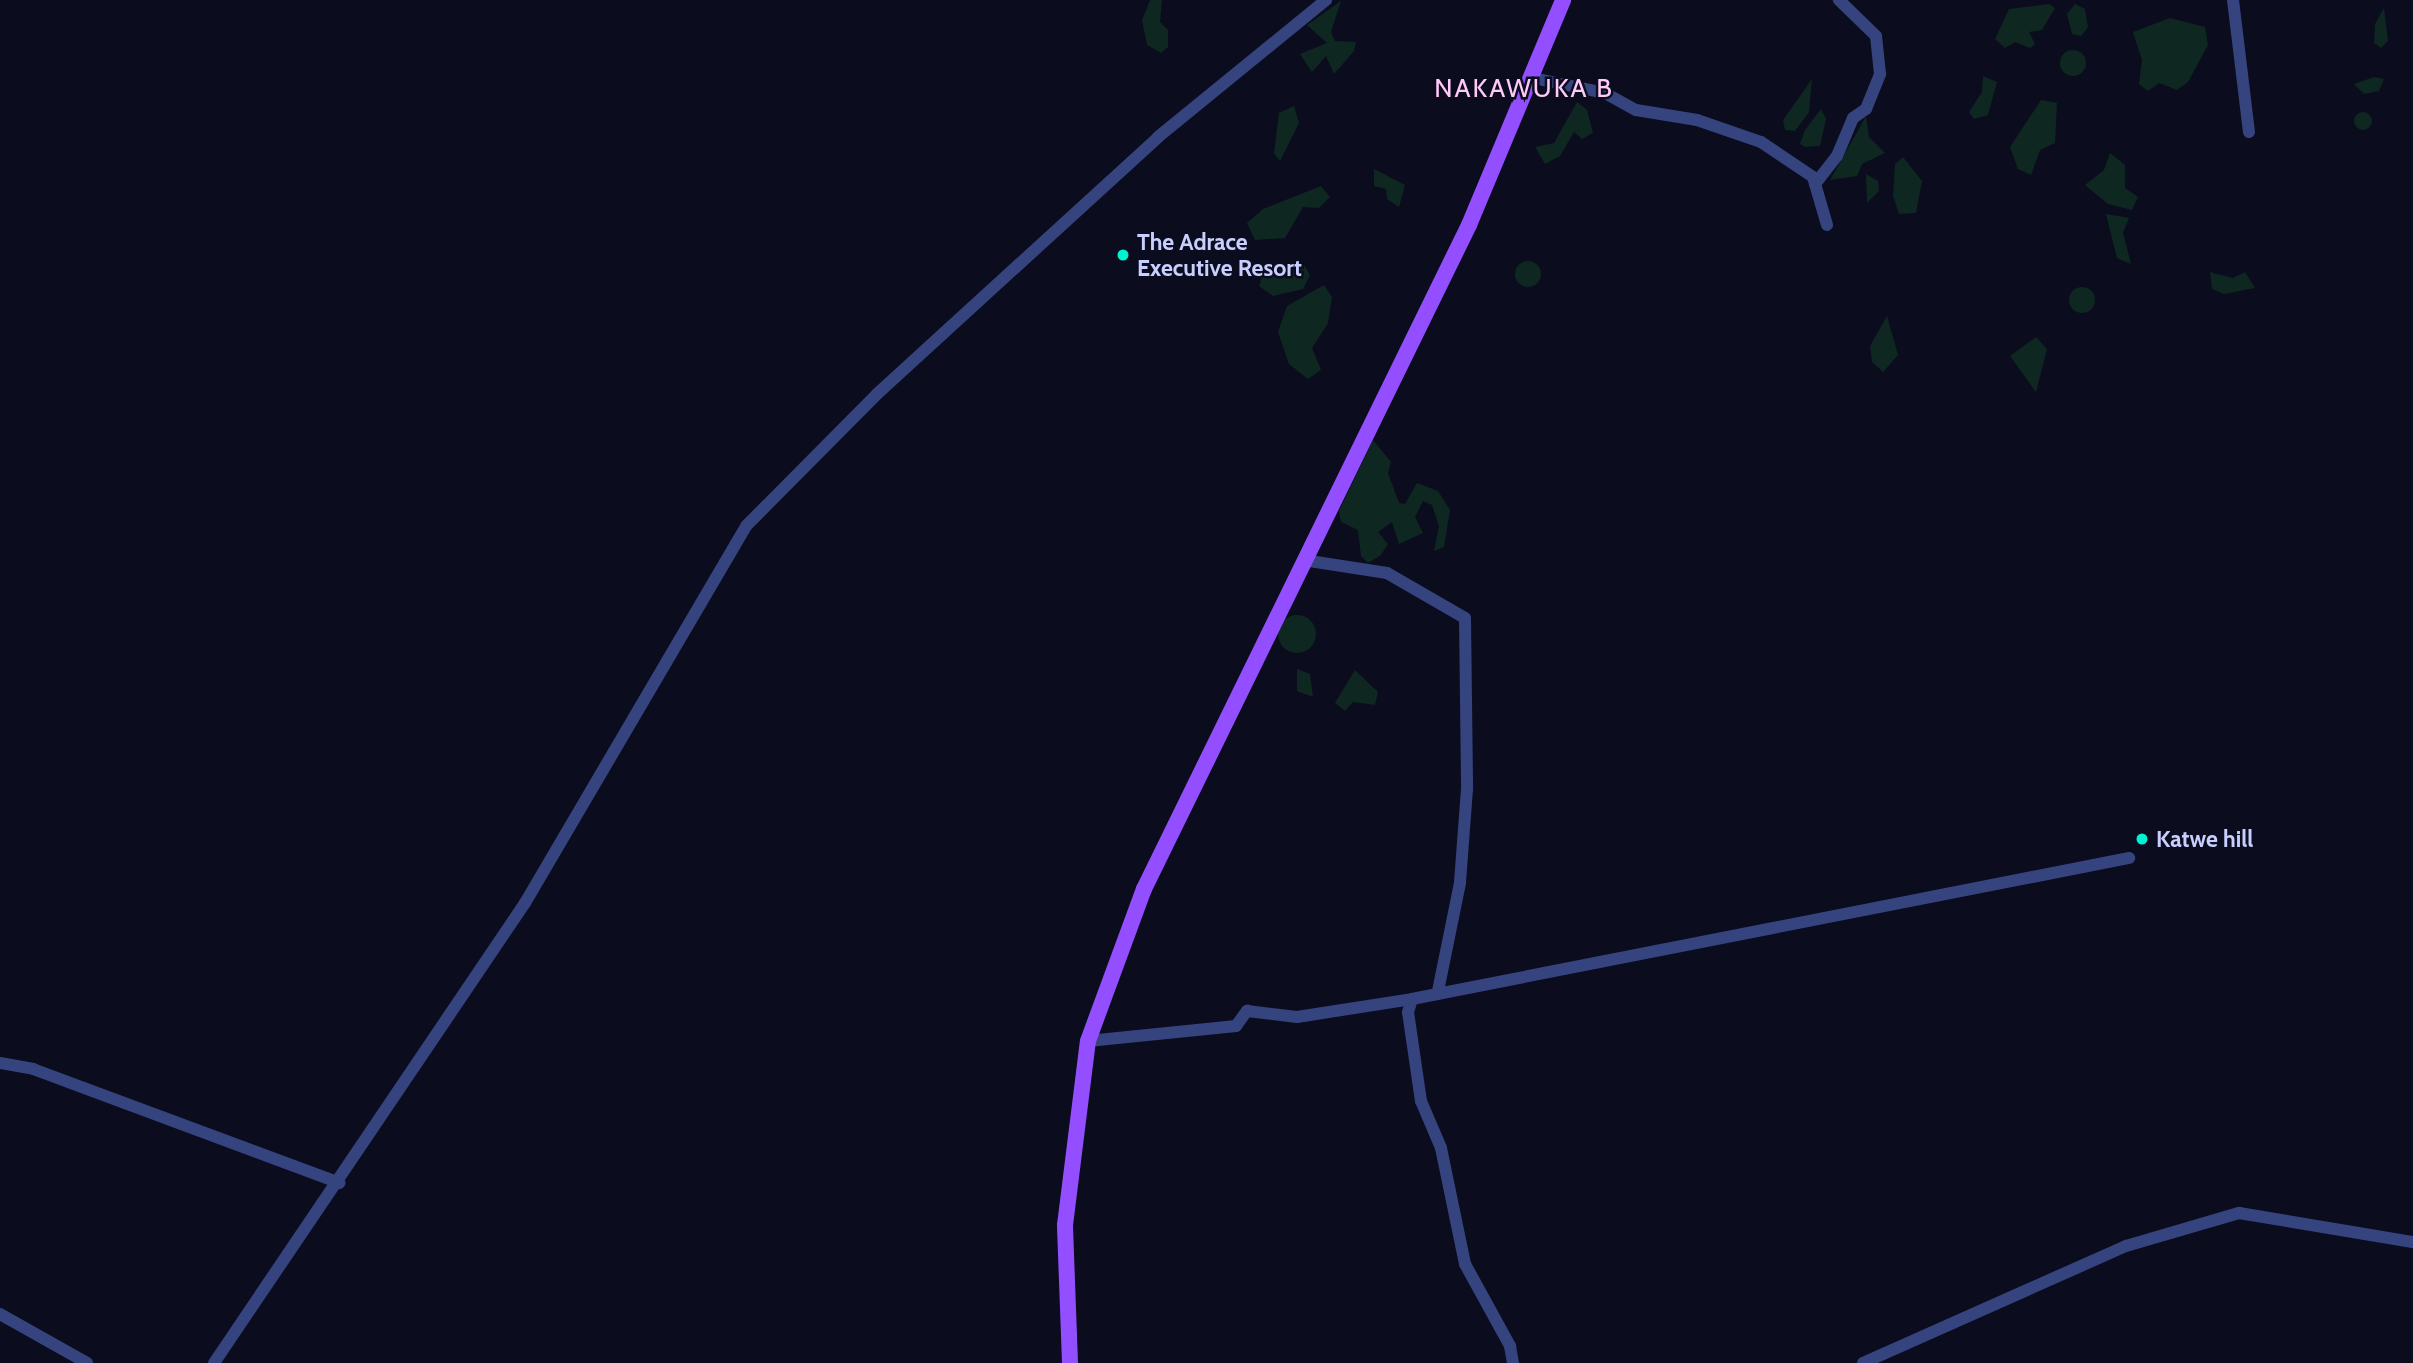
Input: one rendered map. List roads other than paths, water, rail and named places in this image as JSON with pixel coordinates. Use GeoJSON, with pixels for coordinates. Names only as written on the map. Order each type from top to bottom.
{"type":"FeatureCollection","features":[{"type":"Feature","properties":{"kind":"main road"},"geometry":{"type":"LineString","coordinates":[[1070,1363],[1065,1225],[1088,1041],[1144,889],[1469,225],[1533,78],[1563,0]]}},
{"type":"Feature","properties":{"kind":"street"},"geometry":{"type":"LineString","coordinates":[[214,1363],[339,1183],[524,903],[747,525],[877,394],[1158,137],[1326,0]]}},
{"type":"Feature","properties":{"kind":"street"},"geometry":{"type":"LineString","coordinates":[[1814,186],[1817,174],[1837,156],[1853,118],[1866,109],[1880,74],[1876,36],[1839,0]]}},
{"type":"Feature","properties":{"kind":"street"},"geometry":{"type":"LineString","coordinates":[[2232,0],[2249,132]]}},
{"type":"Feature","properties":{"kind":"street"},"geometry":{"type":"LineString","coordinates":[[1533,78],[1605,93],[1636,110],[1697,120],[1761,142],[1813,177],[1827,225]]}},
{"type":"Feature","properties":{"kind":"street"},"geometry":{"type":"LineString","coordinates":[[1304,560],[1387,573],[1465,618],[1467,789],[1460,883],[1438,991]]}},
{"type":"Feature","properties":{"kind":"street"},"geometry":{"type":"LineString","coordinates":[[1088,1041],[1236,1026],[1247,1011],[1297,1017],[1412,999],[1438,991],[2129,858]]}},
{"type":"Feature","properties":{"kind":"street"},"geometry":{"type":"LineString","coordinates":[[1412,999],[1408,1012],[1421,1101],[1441,1148],[1465,1264],[1510,1346],[1513,1363]]}},
{"type":"Feature","properties":{"kind":"street"},"geometry":{"type":"LineString","coordinates":[[0,1063],[33,1069],[339,1183]]}},
{"type":"Feature","properties":{"kind":"street"},"geometry":{"type":"LineString","coordinates":[[1863,1363],[2126,1246],[2239,1213],[2413,1242]]}},
{"type":"Feature","properties":{"kind":"street"},"geometry":{"type":"LineString","coordinates":[[0,1314],[87,1363]]}},
{"type":"Feature","properties":{"kind":"place","name":"The Adrace Executive Resort"},"geometry":{"type":"Point","coordinates":[1123,255]}},
{"type":"Feature","properties":{"kind":"place","name":"Katwe hill"},"geometry":{"type":"Point","coordinates":[2142,839]}},
{"type":"Feature","properties":{"kind":"district","name":"NAKAWUKA B"},"geometry":{"type":"Point","coordinates":[1524,89]}}]}
